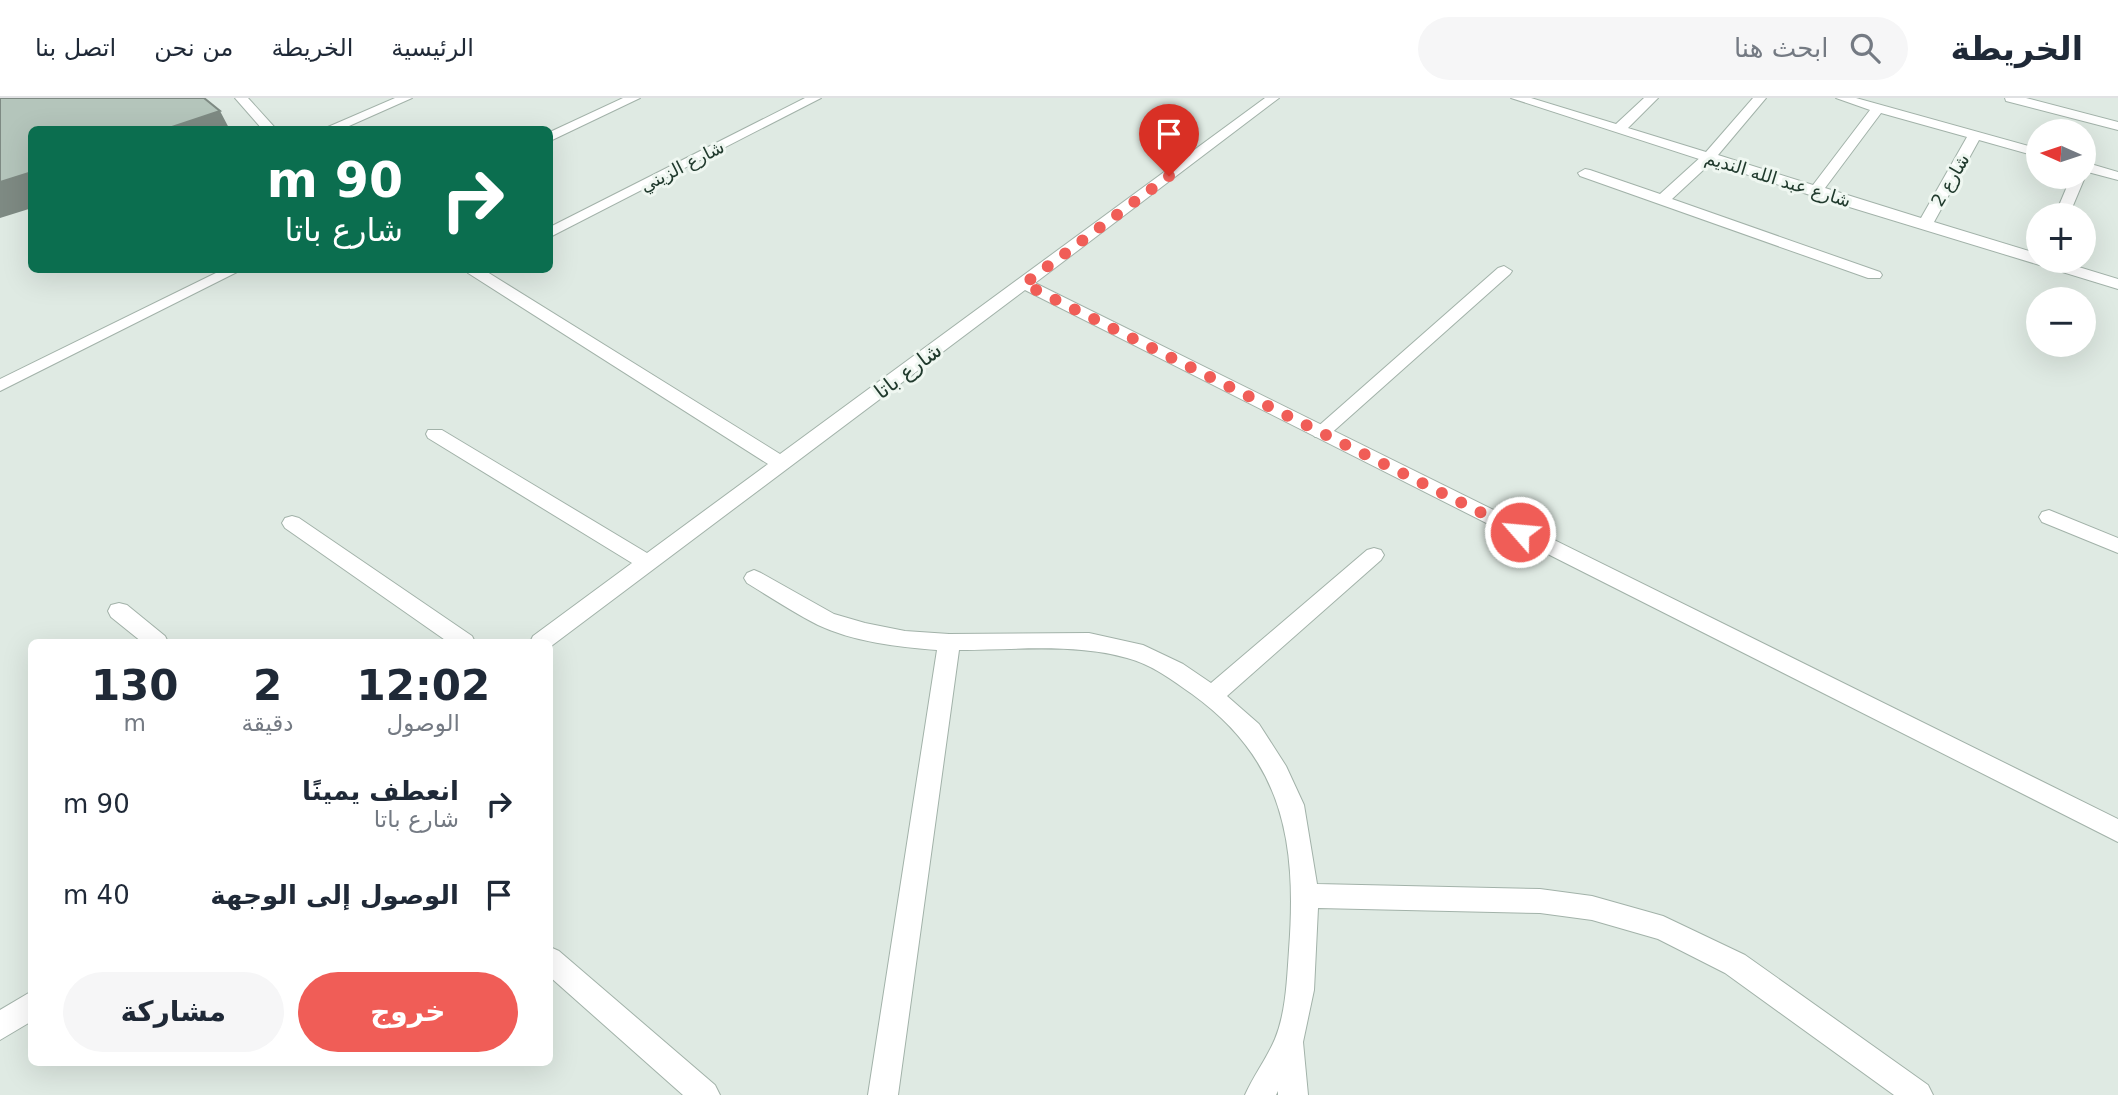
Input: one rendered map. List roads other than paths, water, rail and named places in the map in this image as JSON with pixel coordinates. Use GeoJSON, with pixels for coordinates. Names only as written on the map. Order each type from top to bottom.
{"type":"FeatureCollection","features":[{"type":"Feature","properties":{"kind":"street"},"geometry":{"type":"LineString","coordinates":[[241,98],[267,126]]}},
{"type":"Feature","properties":{"kind":"street"},"geometry":{"type":"LineString","coordinates":[[337,126],[406,98]]}},
{"type":"Feature","properties":{"kind":"street"},"geometry":{"type":"LineString","coordinates":[[553,136],[634,98]]}},
{"type":"Feature","properties":{"kind":"street","name":"شارع الزيني"},"geometry":{"type":"LineString","coordinates":[[553,231],[815,98]]}},
{"type":"Feature","properties":{"kind":"street","name":"شارع باتا"},"geometry":{"type":"LineString","coordinates":[[545,639],[1273,98]]}},
{"type":"Feature","properties":{"kind":"street","name":"شارع عبد الله النديم"},"geometry":{"type":"LineString","coordinates":[[1517,98],[2026,255]]}},
{"type":"Feature","properties":{"kind":"street"},"geometry":{"type":"LineString","coordinates":[[1619,130],[1652,98]]}},
{"type":"Feature","properties":{"kind":"street"},"geometry":{"type":"LineString","coordinates":[[1662,201],[1708,158],[1760,98]]}},
{"type":"Feature","properties":{"kind":"street"},"geometry":{"type":"LineString","coordinates":[[1842,98],[2026,149]]}},
{"type":"Feature","properties":{"kind":"street"},"geometry":{"type":"LineString","coordinates":[[2011,98],[2118,126]]}},
{"type":"Feature","properties":{"kind":"street"},"geometry":{"type":"LineString","coordinates":[[1815,192],[1878,108]]}},
{"type":"Feature","properties":{"kind":"street","name":"شارع 2"},"geometry":{"type":"LineString","coordinates":[[1925,224],[1975,135]]}},
{"type":"Feature","properties":{"kind":"street"},"geometry":{"type":"LineString","coordinates":[[2096,170],[2118,176]]}},
{"type":"Feature","properties":{"kind":"street"},"geometry":{"type":"LineString","coordinates":[[1585,173],[1874,275]]}},
{"type":"Feature","properties":{"kind":"street"},"geometry":{"type":"LineString","coordinates":[[1321,433],[1504,271]]}},
{"type":"Feature","properties":{"kind":"street"},"geometry":{"type":"LineString","coordinates":[[0,386],[227,273]]}},
{"type":"Feature","properties":{"kind":"street"},"geometry":{"type":"LineString","coordinates":[[481,273],[782,464]]}},
{"type":"Feature","properties":{"kind":"street","name":"شارع عبد الله النديم"},"geometry":{"type":"LineString","coordinates":[[2083,273],[2118,284]]}},
{"type":"Feature","properties":{"kind":"street"},"geometry":{"type":"LineString","coordinates":[[1024,284],[2118,831]]}},
{"type":"Feature","properties":{"kind":"street"},"geometry":{"type":"LineString","coordinates":[[435,434],[648,563]]}},
{"type":"Feature","properties":{"kind":"street"},"geometry":{"type":"LineString","coordinates":[[2049,517],[2118,546]]}},
{"type":"Feature","properties":{"kind":"street"},"geometry":{"type":"LineString","coordinates":[[292,523],[460,639]]}},
{"type":"Feature","properties":{"kind":"street"},"geometry":{"type":"LineString","coordinates":[[1212,696],[1374,555]]}},
{"type":"Feature","properties":{"kind":"street"},"geometry":{"type":"LineString","coordinates":[[754,578],[827,620],[905,639],[949,642],[1089,641],[1135,651],[1175,670],[1212,696],[1251,731],[1274,766],[1292,805],[1306,897],[1300,990],[1289,1042],[1293,1095]]}},
{"type":"Feature","properties":{"kind":"street"},"geometry":{"type":"LineString","coordinates":[[119,611],[153,639]]}},
{"type":"Feature","properties":{"kind":"street"},"geometry":{"type":"LineString","coordinates":[[883,1095],[949,642]]}},
{"type":"Feature","properties":{"kind":"street"},"geometry":{"type":"LineString","coordinates":[[1306,897],[1540,901],[1591,908],[1663,928],[1735,964],[1918,1095]]}},
{"type":"Feature","properties":{"kind":"street"},"geometry":{"type":"LineString","coordinates":[[553,963],[705,1095]]}},
{"type":"Feature","properties":{"kind":"street"},"geometry":{"type":"LineString","coordinates":[[0,1026],[28,1007]]}},
{"type":"Feature","properties":{"kind":"street"},"geometry":{"type":"LineString","coordinates":[[1260,1095],[1289,1042]]}}]}
